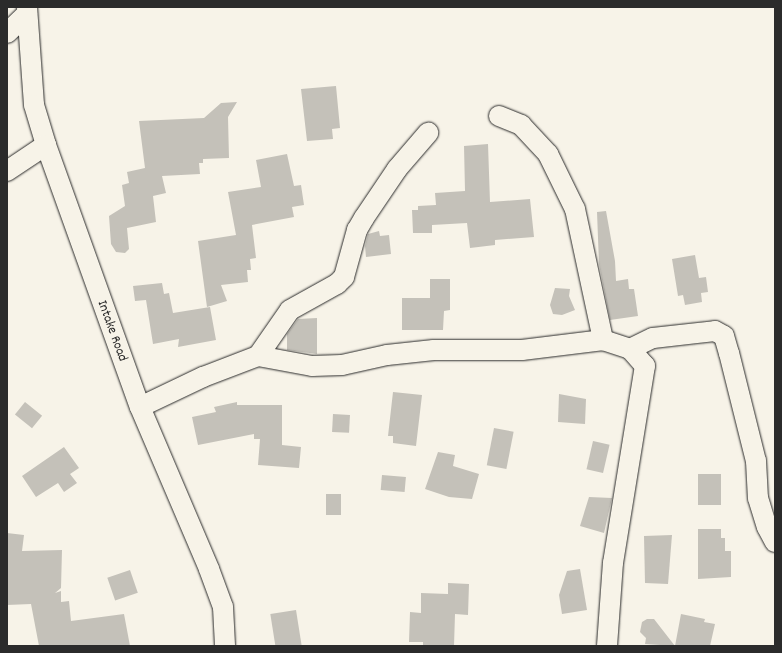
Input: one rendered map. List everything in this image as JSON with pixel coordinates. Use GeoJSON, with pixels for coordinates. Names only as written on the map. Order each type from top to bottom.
{"type":"FeatureCollection","features":[{"type":"Feature","properties":{"kind":"street"},"geometry":{"type":"LineString","coordinates":[[7,33],[27,11]]}},
{"type":"Feature","properties":{"kind":"street","name":"Intake Road"},"geometry":{"type":"LineString","coordinates":[[27,11],[34,105],[46,145],[140,407],[214,582],[222,607],[225,646]]}},
{"type":"Feature","properties":{"kind":"street"},"geometry":{"type":"LineString","coordinates":[[499,116],[521,125],[548,154],[575,209],[603,340]]}},
{"type":"Feature","properties":{"kind":"street"},"geometry":{"type":"LineString","coordinates":[[258,356],[290,310],[326,292],[344,277],[357,230],[397,169],[428,133]]}},
{"type":"Feature","properties":{"kind":"street"},"geometry":{"type":"LineString","coordinates":[[7,171],[46,145]]}},
{"type":"Feature","properties":{"kind":"street"},"geometry":{"type":"LineString","coordinates":[[630,349],[653,338],[705,330],[715,331],[724,336],[756,461],[758,498],[767,527],[775,542]]}},
{"type":"Feature","properties":{"kind":"street"},"geometry":{"type":"LineString","coordinates":[[140,407],[203,377],[258,356],[312,366],[342,365],[388,355],[434,350],[522,350],[603,340],[630,349],[641,360],[644,370],[613,563],[607,646]]}},
{"type":"Feature","properties":{"kind":"building"},"geometry":{"type":"Polygon","coordinates":[[[336,86],[340,128],[332,129],[333,139],[307,141],[301,89],[336,86]]]}},
{"type":"Feature","properties":{"kind":"building"},"geometry":{"type":"Polygon","coordinates":[[[237,102],[228,117],[229,158],[203,159],[203,163],[199,163],[200,174],[162,176],[166,193],[153,196],[156,222],[127,228],[129,249],[125,253],[116,252],[111,244],[109,216],[125,206],[122,185],[129,183],[127,172],[145,168],[139,121],[204,118],[221,103],[237,102]]]}},
{"type":"Feature","properties":{"kind":"building"},"geometry":{"type":"Polygon","coordinates":[[[488,144],[490,202],[530,199],[534,237],[495,240],[495,245],[470,248],[467,223],[432,225],[432,233],[413,233],[412,210],[418,210],[418,206],[436,205],[435,193],[465,191],[464,146],[488,144]]]}},
{"type":"Feature","properties":{"kind":"building"},"geometry":{"type":"Polygon","coordinates":[[[287,154],[294,186],[301,185],[304,205],[292,207],[294,217],[252,225],[256,258],[250,259],[251,270],[247,270],[248,282],[221,285],[227,301],[207,307],[198,241],[236,235],[228,192],[261,187],[256,160],[287,154]]]}},
{"type":"Feature","properties":{"kind":"building"},"geometry":{"type":"Polygon","coordinates":[[[606,211],[615,261],[616,281],[628,279],[629,289],[634,289],[638,316],[610,320],[599,264],[597,212],[606,211]]]}},
{"type":"Feature","properties":{"kind":"building"},"geometry":{"type":"Polygon","coordinates":[[[379,231],[380,236],[389,235],[391,254],[366,257],[365,246],[368,234],[379,231]]]}},
{"type":"Feature","properties":{"kind":"building"},"geometry":{"type":"Polygon","coordinates":[[[695,255],[699,278],[706,277],[708,292],[701,293],[702,302],[685,305],[683,295],[678,296],[672,259],[695,255]]]}},
{"type":"Feature","properties":{"kind":"building"},"geometry":{"type":"Polygon","coordinates":[[[430,279],[450,279],[450,310],[444,311],[443,330],[402,330],[402,298],[430,298],[430,279]]]}},
{"type":"Feature","properties":{"kind":"building"},"geometry":{"type":"Polygon","coordinates":[[[162,283],[164,294],[169,293],[173,313],[210,307],[216,340],[178,347],[179,339],[153,344],[146,300],[135,301],[133,286],[162,283]]]}},
{"type":"Feature","properties":{"kind":"building"},"geometry":{"type":"Polygon","coordinates":[[[555,288],[570,289],[569,296],[575,310],[562,315],[553,314],[550,305],[555,288]]]}},
{"type":"Feature","properties":{"kind":"building"},"geometry":{"type":"Polygon","coordinates":[[[317,318],[317,354],[287,350],[287,334],[298,319],[317,318]]]}},
{"type":"Feature","properties":{"kind":"building"},"geometry":{"type":"Polygon","coordinates":[[[393,392],[422,395],[416,446],[393,443],[393,436],[388,436],[393,392]]]}},
{"type":"Feature","properties":{"kind":"building"},"geometry":{"type":"Polygon","coordinates":[[[559,394],[586,399],[585,424],[558,422],[559,394]]]}},
{"type":"Feature","properties":{"kind":"building"},"geometry":{"type":"Polygon","coordinates":[[[25,402],[42,416],[32,428],[15,414],[25,402]]]}},
{"type":"Feature","properties":{"kind":"building"},"geometry":{"type":"Polygon","coordinates":[[[237,402],[237,405],[282,405],[282,445],[301,447],[299,468],[258,465],[260,439],[254,439],[254,434],[198,445],[192,417],[216,412],[214,407],[237,402]]]}},
{"type":"Feature","properties":{"kind":"building"},"geometry":{"type":"Polygon","coordinates":[[[333,414],[350,415],[349,433],[332,432],[333,414]]]}},
{"type":"Feature","properties":{"kind":"building"},"geometry":{"type":"Polygon","coordinates":[[[494,428],[514,432],[506,469],[487,465],[494,428]]]}},
{"type":"Feature","properties":{"kind":"building"},"geometry":{"type":"Polygon","coordinates":[[[593,441],[610,445],[603,473],[586,469],[593,441]]]}},
{"type":"Feature","properties":{"kind":"building"},"geometry":{"type":"Polygon","coordinates":[[[64,447],[79,468],[70,474],[77,483],[64,492],[58,483],[36,497],[22,476],[64,447]]]}},
{"type":"Feature","properties":{"kind":"building"},"geometry":{"type":"Polygon","coordinates":[[[438,452],[455,455],[453,466],[479,474],[472,499],[449,497],[425,489],[438,452]]]}},
{"type":"Feature","properties":{"kind":"building"},"geometry":{"type":"Polygon","coordinates":[[[698,474],[721,474],[721,505],[698,505],[698,474]]]}},
{"type":"Feature","properties":{"kind":"building"},"geometry":{"type":"Polygon","coordinates":[[[382,475],[406,477],[405,492],[381,490],[382,475]]]}},
{"type":"Feature","properties":{"kind":"building"},"geometry":{"type":"Polygon","coordinates":[[[326,494],[341,494],[341,515],[326,515],[326,494]]]}},
{"type":"Feature","properties":{"kind":"building"},"geometry":{"type":"Polygon","coordinates":[[[589,497],[612,498],[604,533],[580,526],[589,497]]]}},
{"type":"Feature","properties":{"kind":"building"},"geometry":{"type":"Polygon","coordinates":[[[698,529],[721,529],[721,538],[725,538],[725,551],[731,551],[731,577],[698,579],[698,529]]]}},
{"type":"Feature","properties":{"kind":"building"},"geometry":{"type":"Polygon","coordinates":[[[7,533],[24,535],[22,551],[62,550],[61,588],[55,593],[61,591],[61,602],[69,601],[71,621],[124,614],[130,646],[39,646],[31,604],[7,605],[7,533]]]}},
{"type":"Feature","properties":{"kind":"building"},"geometry":{"type":"Polygon","coordinates":[[[672,535],[668,584],[645,583],[644,536],[672,535]]]}},
{"type":"Feature","properties":{"kind":"building"},"geometry":{"type":"Polygon","coordinates":[[[580,569],[587,610],[562,614],[559,595],[567,571],[580,569]]]}},
{"type":"Feature","properties":{"kind":"building"},"geometry":{"type":"Polygon","coordinates":[[[130,570],[138,593],[115,601],[107,578],[130,570]]]}},
{"type":"Feature","properties":{"kind":"building"},"geometry":{"type":"Polygon","coordinates":[[[448,583],[469,584],[468,615],[455,614],[454,646],[423,646],[423,642],[409,642],[410,612],[421,613],[421,593],[448,594],[448,583]]]}},
{"type":"Feature","properties":{"kind":"building"},"geometry":{"type":"Polygon","coordinates":[[[296,610],[302,646],[275,646],[270,614],[296,610]]]}},
{"type":"Feature","properties":{"kind":"building"},"geometry":{"type":"Polygon","coordinates":[[[681,614],[705,619],[704,622],[715,624],[710,646],[675,646],[681,614]]]}},
{"type":"Feature","properties":{"kind":"building"},"geometry":{"type":"Polygon","coordinates":[[[647,619],[654,619],[675,646],[645,644],[646,638],[640,632],[642,622],[647,619]]]}}]}
